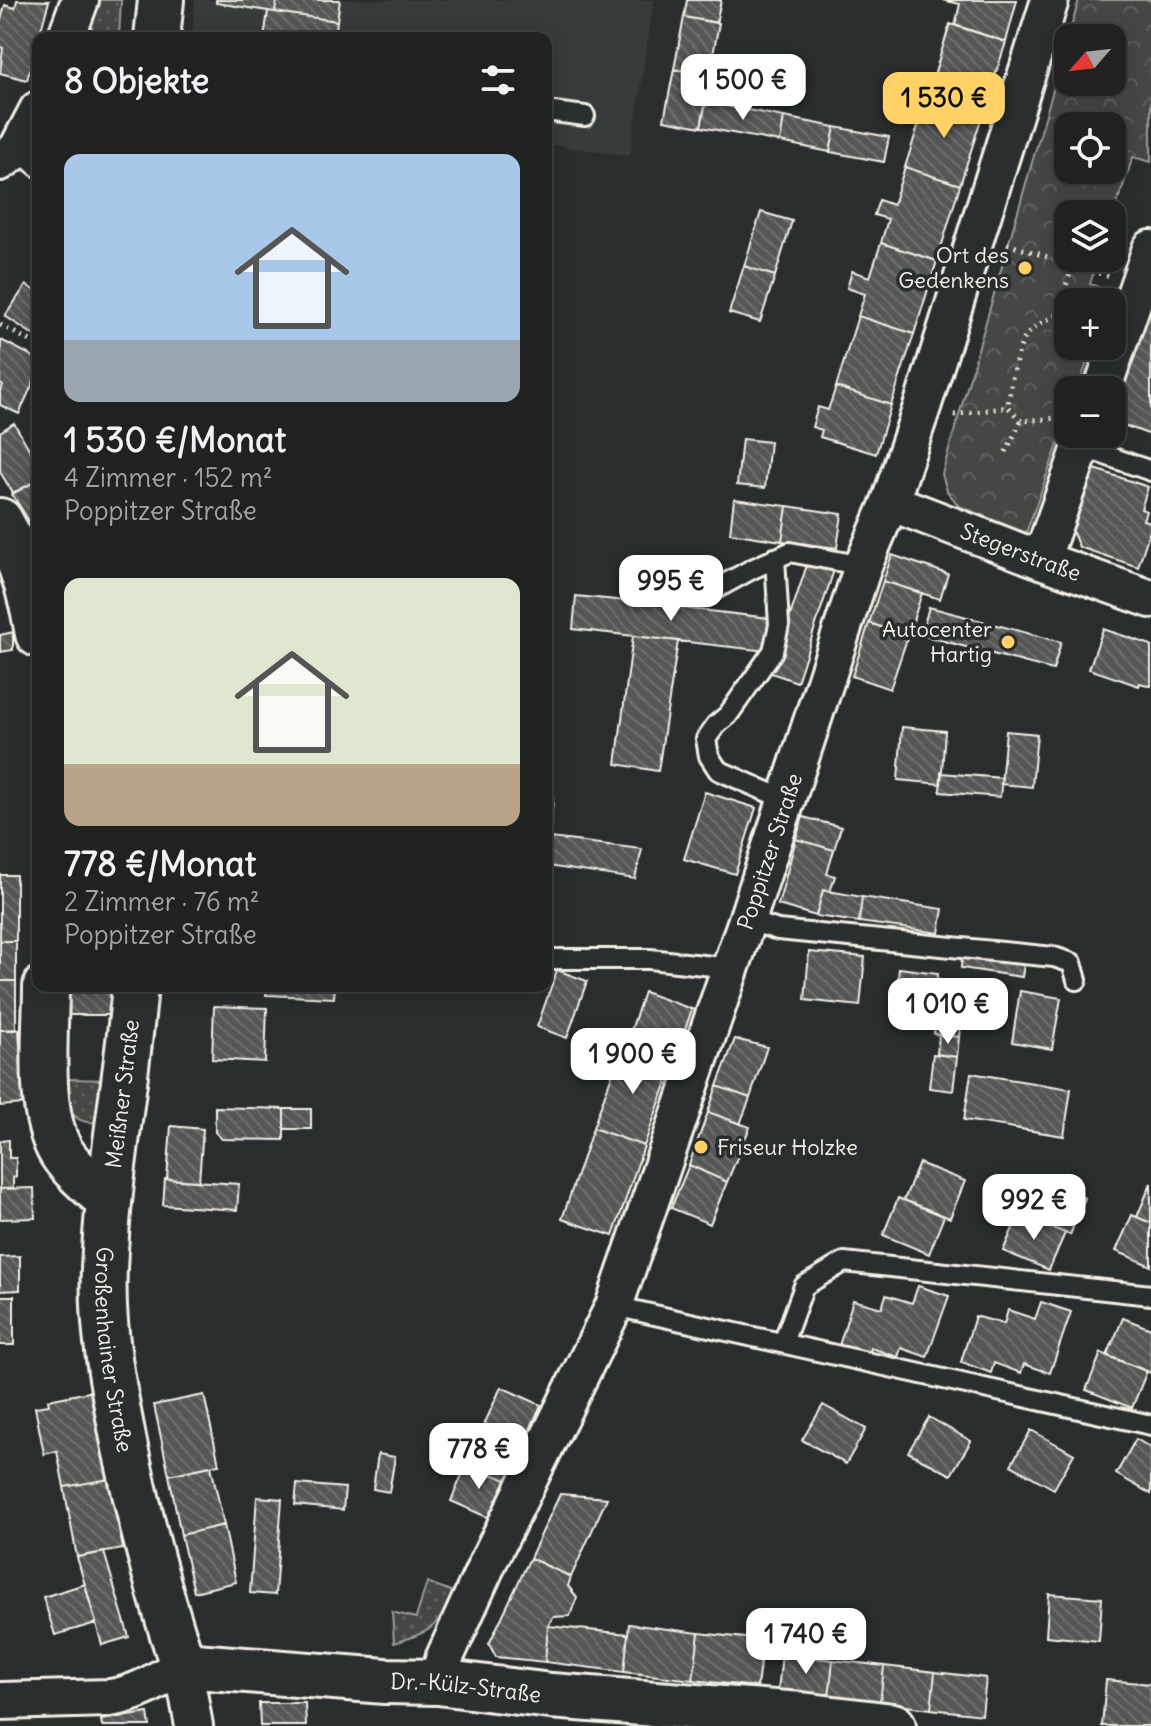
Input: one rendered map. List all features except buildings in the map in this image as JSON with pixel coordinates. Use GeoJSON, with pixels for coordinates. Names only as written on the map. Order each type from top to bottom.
{"type":"FeatureCollection","features":[{"type":"Feature","properties":{"kind":"main road"},"geometry":{"type":"LineString","coordinates":[[158,32],[161,0]]}},
{"type":"Feature","properties":{"kind":"main road"},"geometry":{"type":"LineString","coordinates":[[0,521],[24,576],[32,609]]}},
{"type":"Feature","properties":{"kind":"main road"},"geometry":{"type":"LineString","coordinates":[[46,992],[46,1081],[53,1133],[62,1152],[109,1201]]}},
{"type":"Feature","properties":{"kind":"main road","name":"Meißner Straße"},"geometry":{"type":"LineString","coordinates":[[109,1201],[134,992]]}},
{"type":"Feature","properties":{"kind":"main road","name":"Großenhainer Straße"},"geometry":{"type":"LineString","coordinates":[[109,1201],[104,1271],[107,1332],[116,1405],[159,1594],[183,1665]]}},
{"type":"Feature","properties":{"kind":"main road","name":"Dr.-Külz-Straße"},"geometry":{"type":"LineString","coordinates":[[183,1665],[385,1681],[438,1682],[551,1696],[893,1726]]}},
{"type":"Feature","properties":{"kind":"street"},"geometry":{"type":"LineString","coordinates":[[68,32],[80,0]]}},
{"type":"Feature","properties":{"kind":"street","name":"Poppitzer Straße"},"geometry":{"type":"LineString","coordinates":[[438,1682],[444,1659],[488,1562],[614,1306],[747,920],[863,566],[890,502],[923,404],[1050,0]]}},
{"type":"Feature","properties":{"kind":"street"},"geometry":{"type":"LineString","coordinates":[[18,160],[32,125]]}},
{"type":"Feature","properties":{"kind":"street"},"geometry":{"type":"LineString","coordinates":[[1107,376],[1151,249]]}},
{"type":"Feature","properties":{"kind":"street"},"geometry":{"type":"LineString","coordinates":[[1041,560],[1074,448]]}},
{"type":"Feature","properties":{"kind":"street","name":"Stegerstraße"},"geometry":{"type":"LineString","coordinates":[[890,502],[1151,599]]}},
{"type":"Feature","properties":{"kind":"street"},"geometry":{"type":"LineString","coordinates":[[0,1701],[126,1696],[141,1691],[183,1665]]}},
{"type":"Feature","properties":{"kind":"street","name":"Großenhainer Straße"},"geometry":{"type":"LineString","coordinates":[[183,1665],[194,1726]]}},
{"type":"Feature","properties":{"kind":"lane"},"geometry":{"type":"LineString","coordinates":[[552,112],[585,116]]}},
{"type":"Feature","properties":{"kind":"lane"},"geometry":{"type":"LineString","coordinates":[[1107,448],[1151,471]]}},
{"type":"Feature","properties":{"kind":"lane"},"geometry":{"type":"LineString","coordinates":[[712,591],[790,552],[863,566]]}},
{"type":"Feature","properties":{"kind":"lane"},"geometry":{"type":"LineString","coordinates":[[775,558],[779,625],[773,651],[728,715],[706,739],[709,756],[718,770],[786,800]]}},
{"type":"Feature","properties":{"kind":"lane"},"geometry":{"type":"LineString","coordinates":[[747,920],[778,930],[1054,957],[1072,963],[1077,980]]}},
{"type":"Feature","properties":{"kind":"lane"},"geometry":{"type":"LineString","coordinates":[[552,959],[650,959],[730,968]]}},
{"type":"Feature","properties":{"kind":"lane"},"geometry":{"type":"LineString","coordinates":[[783,1343],[804,1286],[844,1262],[1151,1295]]}},
{"type":"Feature","properties":{"kind":"lane"},"geometry":{"type":"LineString","coordinates":[[614,1306],[1151,1425]]}},
{"type":"Feature","properties":{"kind":"path"},"geometry":{"type":"LineString","coordinates":[[976,234],[1054,259]]}},
{"type":"Feature","properties":{"kind":"path"},"geometry":{"type":"LineString","coordinates":[[1096,272],[1139,285]]}},
{"type":"Feature","properties":{"kind":"path"},"geometry":{"type":"LineString","coordinates":[[1021,421],[1008,407],[1009,389],[1024,340],[1038,324],[1054,316]]}},
{"type":"Feature","properties":{"kind":"path"},"geometry":{"type":"LineString","coordinates":[[0,325],[32,342]]}},
{"type":"Feature","properties":{"kind":"path"},"geometry":{"type":"LineString","coordinates":[[923,404],[957,416],[970,411],[1008,407]]}},
{"type":"Feature","properties":{"kind":"path"},"geometry":{"type":"LineString","coordinates":[[1021,421],[1054,419]]}},
{"type":"Feature","properties":{"kind":"path"},"geometry":{"type":"LineString","coordinates":[[1006,452],[1021,421]]}},
{"type":"Feature","properties":{"kind":"shaded area"},"geometry":{"type":"Polygon","coordinates":[[[195,0],[654,0],[630,156],[552,145],[552,32],[192,32],[195,0]]]}},
{"type":"Feature","properties":{"kind":"green space"},"geometry":{"type":"Polygon","coordinates":[[[99,0],[121,0],[119,32],[87,32],[99,0]]]}},
{"type":"Feature","properties":{"kind":"green space"},"geometry":{"type":"Polygon","coordinates":[[[1079,0],[1151,0],[1151,162],[1133,157],[1126,177],[1126,112],[1054,112],[1054,184],[1124,184],[1118,200],[1054,200],[1054,272],[1094,272],[1090,284],[1101,288],[1054,288],[1054,360],[1088,360],[1082,376],[1054,376],[1054,448],[1057,448],[1026,533],[959,506],[947,491],[942,474],[1054,86],[1054,96],[1126,96],[1126,24],[1072,24],[1079,0]]]}},
{"type":"Feature","properties":{"kind":"green space"},"geometry":{"type":"Polygon","coordinates":[[[69,1079],[107,1080],[101,1122],[75,1117],[69,1105],[69,1079]]]}},
{"type":"Feature","properties":{"kind":"green space"},"geometry":{"type":"Polygon","coordinates":[[[427,1582],[456,1593],[432,1627],[394,1643],[392,1612],[416,1618],[427,1582]]]}},
{"type":"Feature","properties":{"kind":"place","name":"Ort des Gedenkens"},"geometry":{"type":"Point","coordinates":[1025,268]}},
{"type":"Feature","properties":{"kind":"place","name":"Autocenter Hartig"},"geometry":{"type":"Point","coordinates":[1008,642]}},
{"type":"Feature","properties":{"kind":"place","name":"Friseur Holzke"},"geometry":{"type":"Point","coordinates":[701,1147]}}]}
